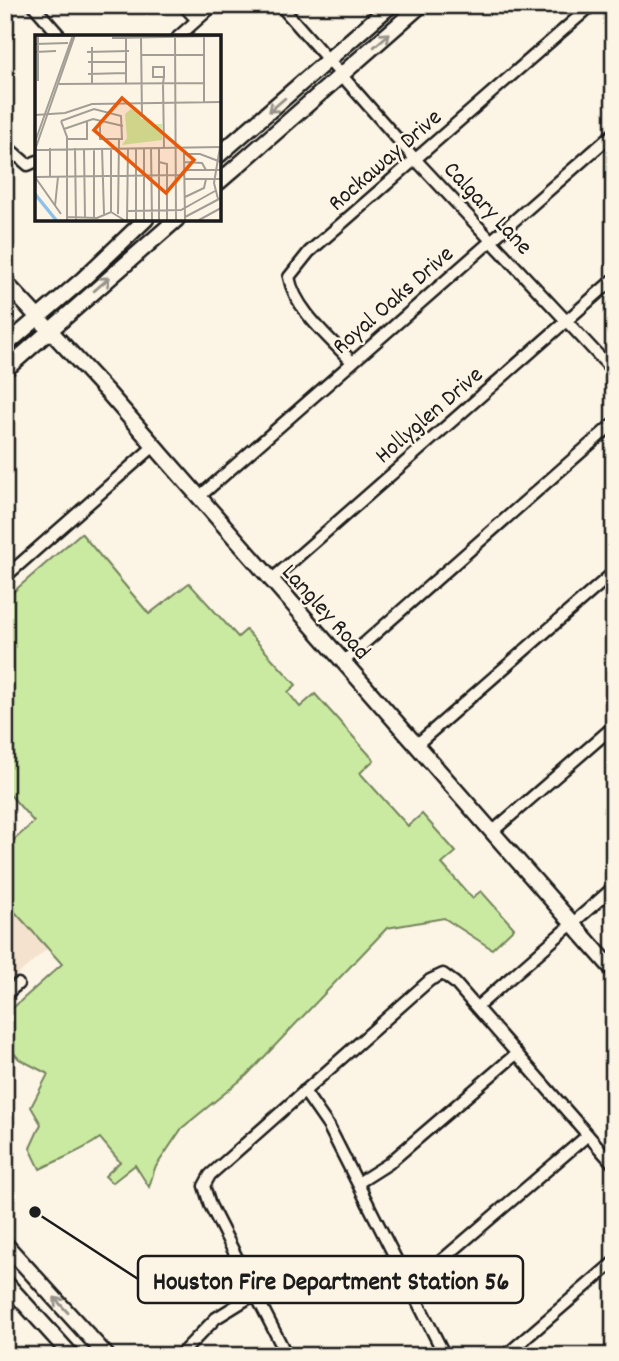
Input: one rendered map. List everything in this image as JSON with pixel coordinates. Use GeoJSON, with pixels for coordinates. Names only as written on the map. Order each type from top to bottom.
{"type":"FeatureCollection","features":[{"type":"Feature","properties":{"kind":"main road"},"geometry":{"type":"LineString","coordinates":[[220,155],[391,5]]}},
{"type":"Feature","properties":{"kind":"main road"},"geometry":{"type":"LineString","coordinates":[[220,181],[422,5]]}},
{"type":"Feature","properties":{"kind":"main road"},"geometry":{"type":"LineString","coordinates":[[220,157],[232,171]]}},
{"type":"Feature","properties":{"kind":"main road"},"geometry":{"type":"LineString","coordinates":[[5,346],[145,220]]}},
{"type":"Feature","properties":{"kind":"main road"},"geometry":{"type":"LineString","coordinates":[[155,220],[163,231]]}},
{"type":"Feature","properties":{"kind":"main road"},"geometry":{"type":"LineString","coordinates":[[5,370],[176,220]]}},
{"type":"Feature","properties":{"kind":"main road","name":"Langley Road"},"geometry":{"type":"LineString","coordinates":[[5,282],[51,329],[614,971]]}},
{"type":"Feature","properties":{"kind":"main road"},"geometry":{"type":"LineString","coordinates":[[7,1250],[107,1356]]}},
{"type":"Feature","properties":{"kind":"main road"},"geometry":{"type":"LineString","coordinates":[[5,1283],[72,1356]]}},
{"type":"Feature","properties":{"kind":"street"},"geometry":{"type":"LineString","coordinates":[[33,5],[59,35]]}},
{"type":"Feature","properties":{"kind":"street"},"geometry":{"type":"LineString","coordinates":[[183,5],[197,20]]}},
{"type":"Feature","properties":{"kind":"street"},"geometry":{"type":"LineString","coordinates":[[180,35],[214,5]]}},
{"type":"Feature","properties":{"kind":"street","name":"Calgary Lane"},"geometry":{"type":"LineString","coordinates":[[280,5],[415,159],[614,372]]}},
{"type":"Feature","properties":{"kind":"street","name":"Rockaway Drive"},"geometry":{"type":"LineString","coordinates":[[352,362],[304,308],[292,291],[289,277],[309,252],[592,5]]}},
{"type":"Feature","properties":{"kind":"street","name":"Royal Oaks Drive"},"geometry":{"type":"LineString","coordinates":[[198,497],[614,132]]}},
{"type":"Feature","properties":{"kind":"street"},"geometry":{"type":"LineString","coordinates":[[7,146],[28,165],[35,162]]}},
{"type":"Feature","properties":{"kind":"street","name":"Hollyglen Drive"},"geometry":{"type":"LineString","coordinates":[[270,581],[614,279]]}},
{"type":"Feature","properties":{"kind":"street"},"geometry":{"type":"LineString","coordinates":[[343,662],[614,423]]}},
{"type":"Feature","properties":{"kind":"street"},"geometry":{"type":"LineString","coordinates":[[5,577],[154,446]]}},
{"type":"Feature","properties":{"kind":"street"},"geometry":{"type":"LineString","coordinates":[[415,746],[614,572]]}},
{"type":"Feature","properties":{"kind":"street"},"geometry":{"type":"LineString","coordinates":[[492,832],[614,726]]}},
{"type":"Feature","properties":{"kind":"street"},"geometry":{"type":"LineString","coordinates":[[477,1007],[614,887]]}},
{"type":"Feature","properties":{"kind":"street"},"geometry":{"type":"LineString","coordinates":[[287,1356],[206,1195],[204,1186],[217,1168],[430,980],[443,974],[477,1007],[614,1165]]}},
{"type":"Feature","properties":{"kind":"street"},"geometry":{"type":"LineString","coordinates":[[5,995],[18,984]]}},
{"type":"Feature","properties":{"kind":"street"},"geometry":{"type":"LineString","coordinates":[[358,1183],[387,1164],[516,1054]]}},
{"type":"Feature","properties":{"kind":"street"},"geometry":{"type":"LineString","coordinates":[[304,1091],[358,1183],[445,1356]]}},
{"type":"Feature","properties":{"kind":"street"},"geometry":{"type":"LineString","coordinates":[[409,1283],[435,1266],[588,1135]]}},
{"type":"Feature","properties":{"kind":"street"},"geometry":{"type":"LineString","coordinates":[[505,1356],[614,1262]]}},
{"type":"Feature","properties":{"kind":"street"},"geometry":{"type":"LineString","coordinates":[[179,1356],[216,1318],[255,1294]]}},
{"type":"Feature","properties":{"kind":"shaded area"},"geometry":{"type":"Polygon","coordinates":[[[5,901],[48,948],[5,986],[5,901]]]}},
{"type":"Feature","properties":{"kind":"green space"},"geometry":{"type":"Polygon","coordinates":[[[81,533],[149,614],[189,583],[238,637],[246,630],[296,685],[288,692],[300,707],[315,694],[374,760],[360,773],[408,826],[422,814],[456,852],[442,864],[472,898],[481,891],[514,928],[492,949],[444,918],[387,928],[247,1075],[182,1128],[155,1168],[149,1187],[135,1165],[112,1183],[105,1176],[120,1162],[100,1138],[40,1169],[30,1148],[41,1124],[31,1107],[48,1074],[19,1059],[5,1043],[5,1015],[62,964],[5,901],[5,848],[34,822],[5,789],[5,599],[81,533]]]}},
{"type":"Feature","properties":{"kind":"place","name":"Houston Fire Department Station 56"},"geometry":{"type":"Point","coordinates":[35,1212]}}]}
